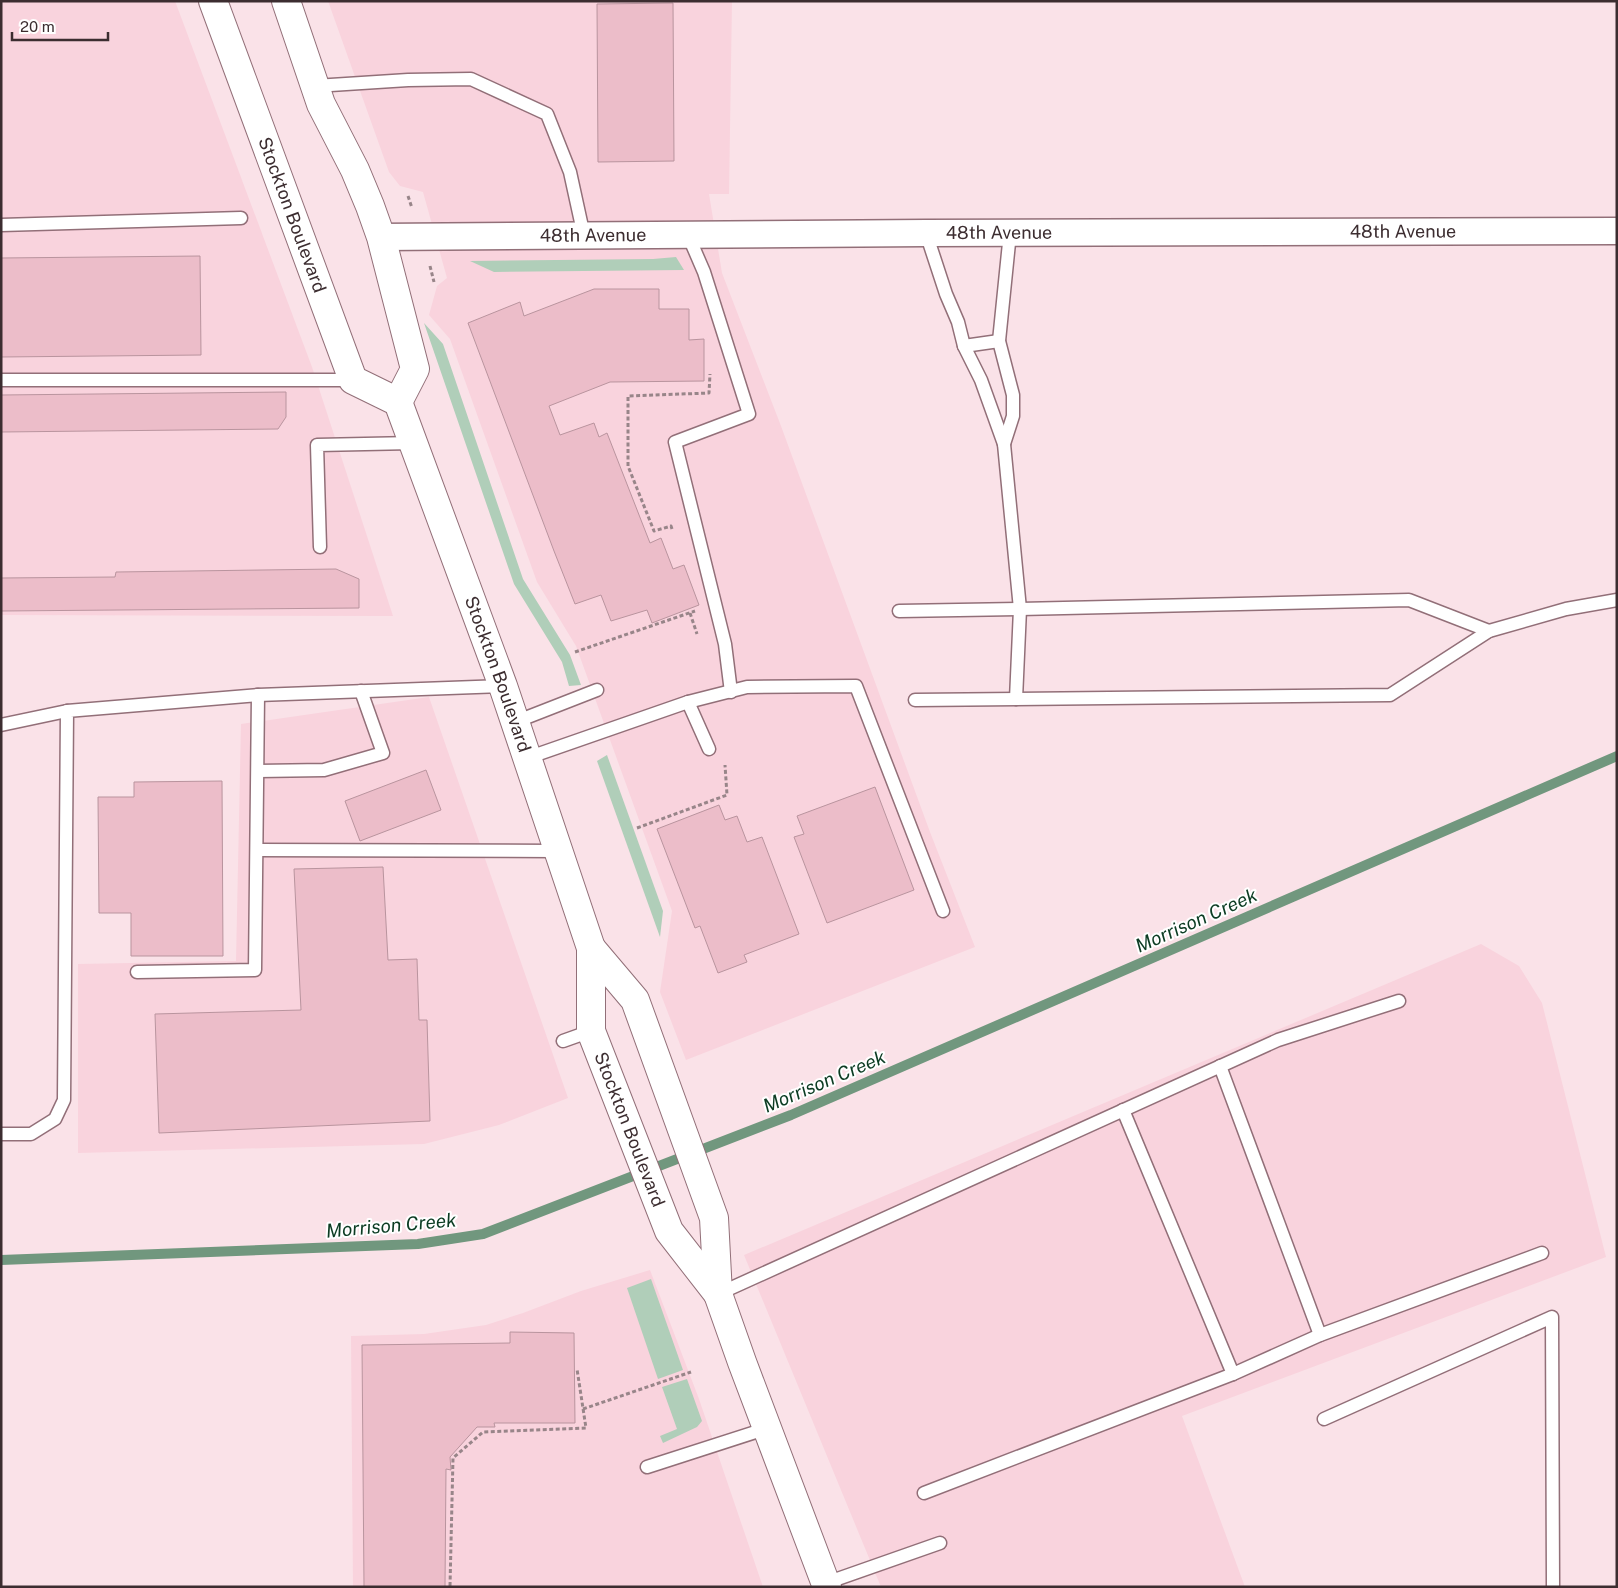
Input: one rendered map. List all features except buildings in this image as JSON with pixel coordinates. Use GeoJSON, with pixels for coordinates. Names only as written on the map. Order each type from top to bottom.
{"type":"FeatureCollection","features":[{"type":"Feature","properties":{"kind":"main road","name":"Stockton Boulevard"},"geometry":{"type":"LineString","coordinates":[[214,1],[353,380]]}},
{"type":"Feature","properties":{"kind":"main road"},"geometry":{"type":"LineString","coordinates":[[286,1],[321,104],[370,206],[415,369],[398,402],[353,380]]}},
{"type":"Feature","properties":{"kind":"main road","name":"Stockton Boulevard"},"geometry":{"type":"LineString","coordinates":[[398,402],[503,686],[591,948],[591,1031],[669,1231],[718,1294]]}},
{"type":"Feature","properties":{"kind":"main road","name":"Stockton Boulevard"},"geometry":{"type":"LineString","coordinates":[[591,948],[635,1000],[714,1218],[718,1294],[827,1585]]}},
{"type":"Feature","properties":{"kind":"street","name":"48th Avenue"},"geometry":{"type":"LineString","coordinates":[[380,237],[1617,231]]}},
{"type":"Feature","properties":{"kind":"lane"},"geometry":{"type":"LineString","coordinates":[[315,86],[408,80],[471,79],[548,114],[570,172],[584,236]]}},
{"type":"Feature","properties":{"kind":"lane"},"geometry":{"type":"LineString","coordinates":[[1,225],[241,218]]}},
{"type":"Feature","properties":{"kind":"lane"},"geometry":{"type":"LineString","coordinates":[[926,233],[946,294],[958,322],[964,346],[980,380],[1004,444],[1020,610],[1016,699]]}},
{"type":"Feature","properties":{"kind":"lane"},"geometry":{"type":"LineString","coordinates":[[1004,444],[1013,416],[1013,395],[999,341],[1010,233]]}},
{"type":"Feature","properties":{"kind":"lane"},"geometry":{"type":"LineString","coordinates":[[688,235],[704,272],[749,414],[676,442],[725,644],[731,692]]}},
{"type":"Feature","properties":{"kind":"lane"},"geometry":{"type":"LineString","coordinates":[[964,346],[999,341]]}},
{"type":"Feature","properties":{"kind":"lane"},"geometry":{"type":"LineString","coordinates":[[1,380],[353,380]]}},
{"type":"Feature","properties":{"kind":"lane"},"geometry":{"type":"LineString","coordinates":[[320,547],[317,445],[413,443]]}},
{"type":"Feature","properties":{"kind":"lane"},"geometry":{"type":"LineString","coordinates":[[899,610],[1020,610],[1409,600],[1489,631]]}},
{"type":"Feature","properties":{"kind":"lane"},"geometry":{"type":"LineString","coordinates":[[915,700],[1390,695],[1489,631],[1566,610],[1617,600]]}},
{"type":"Feature","properties":{"kind":"lane"},"geometry":{"type":"LineString","coordinates":[[1,725],[67,711],[258,695],[503,686]]}},
{"type":"Feature","properties":{"kind":"lane"},"geometry":{"type":"LineString","coordinates":[[527,758],[688,702],[747,687],[856,686],[943,911]]}},
{"type":"Feature","properties":{"kind":"lane"},"geometry":{"type":"LineString","coordinates":[[515,722],[597,690]]}},
{"type":"Feature","properties":{"kind":"lane"},"geometry":{"type":"LineString","coordinates":[[258,771],[324,770],[383,753],[361,691]]}},
{"type":"Feature","properties":{"kind":"lane"},"geometry":{"type":"LineString","coordinates":[[137,972],[255,970],[258,695]]}},
{"type":"Feature","properties":{"kind":"lane"},"geometry":{"type":"LineString","coordinates":[[688,702],[708,749]]}},
{"type":"Feature","properties":{"kind":"lane"},"geometry":{"type":"LineString","coordinates":[[1,1134],[31,1134],[55,1118],[64,1100],[67,711]]}},
{"type":"Feature","properties":{"kind":"lane"},"geometry":{"type":"LineString","coordinates":[[257,850],[557,851]]}},
{"type":"Feature","properties":{"kind":"lane"},"geometry":{"type":"LineString","coordinates":[[718,1294],[1278,1040],[1399,1001]]}},
{"type":"Feature","properties":{"kind":"lane"},"geometry":{"type":"LineString","coordinates":[[563,1041],[591,1031]]}},
{"type":"Feature","properties":{"kind":"lane"},"geometry":{"type":"LineString","coordinates":[[1220,1066],[1320,1335]]}},
{"type":"Feature","properties":{"kind":"lane"},"geometry":{"type":"LineString","coordinates":[[1123,1110],[1233,1374]]}},
{"type":"Feature","properties":{"kind":"lane"},"geometry":{"type":"LineString","coordinates":[[924,1493],[1233,1374],[1320,1335],[1542,1253]]}},
{"type":"Feature","properties":{"kind":"lane"},"geometry":{"type":"LineString","coordinates":[[1324,1419],[1552,1317],[1553,1587]]}},
{"type":"Feature","properties":{"kind":"lane"},"geometry":{"type":"LineString","coordinates":[[647,1467],[768,1428]]}},
{"type":"Feature","properties":{"kind":"lane"},"geometry":{"type":"LineString","coordinates":[[827,1585],[940,1544]]}},
{"type":"Feature","properties":{"kind":"path"},"geometry":{"type":"LineString","coordinates":[[450,1586],[453,1458],[483,1432],[586,1428],[577,1369]]}},
{"type":"Feature","properties":{"kind":"path"},"geometry":{"type":"LineString","coordinates":[[584,1409],[691,1372]]}},
{"type":"Feature","properties":{"kind":"shaded area"},"geometry":{"type":"Polygon","coordinates":[[[1,1],[175,1],[312,367],[393,616],[1,615],[1,1]]]}},
{"type":"Feature","properties":{"kind":"shaded area"},"geometry":{"type":"Polygon","coordinates":[[[328,1],[732,1],[729,194],[709,194],[722,273],[781,426],[930,832],[975,947],[686,1060],[660,992],[672,911],[576,646],[537,582],[450,339],[429,315],[437,286],[447,278],[423,192],[400,186],[389,172],[328,1]]]}},
{"type":"Feature","properties":{"kind":"shaded area"},"geometry":{"type":"Polygon","coordinates":[[[429,697],[568,1098],[499,1125],[424,1144],[78,1153],[78,964],[236,961],[241,724],[429,697]]]}},
{"type":"Feature","properties":{"kind":"shaded area"},"geometry":{"type":"Polygon","coordinates":[[[1481,944],[1519,966],[1542,1003],[1606,1257],[1182,1416],[1245,1587],[881,1587],[744,1255],[1481,944]]]}},
{"type":"Feature","properties":{"kind":"shaded area"},"geometry":{"type":"Polygon","coordinates":[[[650,1270],[699,1399],[763,1587],[353,1587],[351,1336],[424,1334],[486,1325],[581,1291],[650,1270]]]}},
{"type":"Feature","properties":{"kind":"green space"},"geometry":{"type":"Polygon","coordinates":[[[676,257],[684,270],[494,272],[470,261],[653,259],[676,257]]]}},
{"type":"Feature","properties":{"kind":"green space"},"geometry":{"type":"Polygon","coordinates":[[[424,323],[443,344],[523,579],[570,655],[581,685],[569,686],[562,662],[514,584],[424,323]]]}},
{"type":"Feature","properties":{"kind":"green space"},"geometry":{"type":"Polygon","coordinates":[[[607,755],[663,911],[660,937],[597,761],[607,755]]]}},
{"type":"Feature","properties":{"kind":"green space"},"geometry":{"type":"Polygon","coordinates":[[[651,1279],[683,1370],[658,1379],[627,1288],[651,1279]]]}},
{"type":"Feature","properties":{"kind":"green space"},"geometry":{"type":"Polygon","coordinates":[[[687,1379],[702,1421],[697,1427],[663,1443],[660,1436],[677,1429],[662,1387],[687,1379]]]}},
{"type":"Feature","properties":{"kind":"waterway","name":"Morrison Creek"},"geometry":{"type":"LineString","coordinates":[[1,1260],[418,1244],[483,1234],[791,1115],[1617,756]]}}]}
